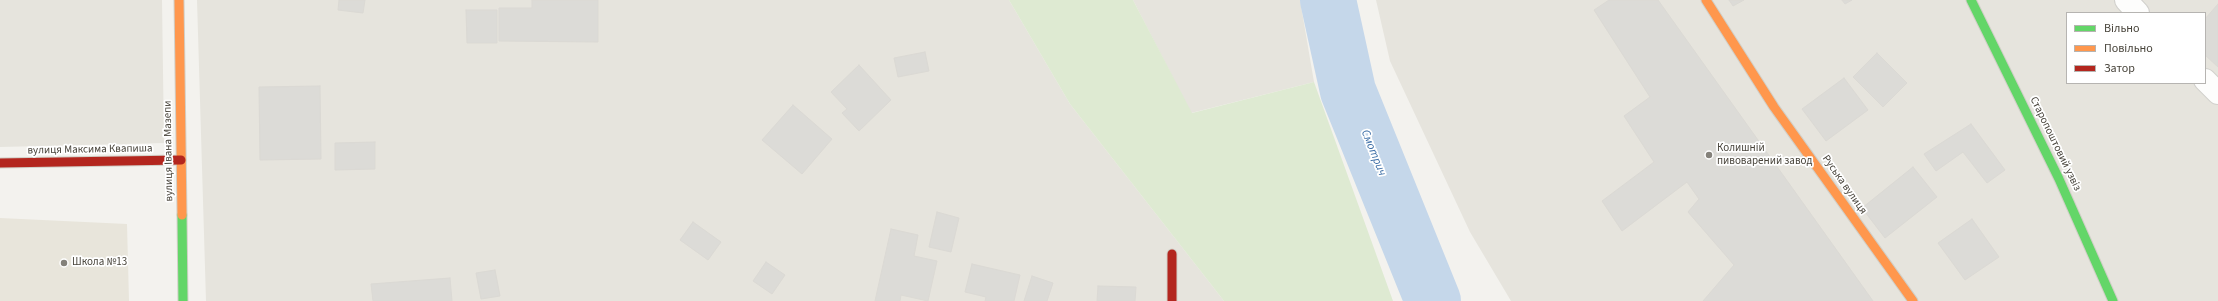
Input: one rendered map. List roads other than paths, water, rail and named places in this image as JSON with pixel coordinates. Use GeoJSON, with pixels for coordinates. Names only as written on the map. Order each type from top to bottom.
{"type":"FeatureCollection","features":[{"type":"Feature","properties":{"kind":"street","name":"вулиця Івана Мазепи"},"geometry":{"type":"LineString","coordinates":[[179,0],[183,301]]}},
{"type":"Feature","properties":{"kind":"street","name":"Руська вулиця"},"geometry":{"type":"LineString","coordinates":[[1706,0],[1774,107],[1913,301]]}},
{"type":"Feature","properties":{"kind":"street","name":"Старопоштовий узвіз"},"geometry":{"type":"LineString","coordinates":[[1971,0],[2059,179],[2113,301]]}},
{"type":"Feature","properties":{"kind":"street"},"geometry":{"type":"LineString","coordinates":[[2126,0],[2137,12]]}},
{"type":"Feature","properties":{"kind":"street"},"geometry":{"type":"LineString","coordinates":[[2206,81],[2218,93]]}},
{"type":"Feature","properties":{"kind":"street","name":"вулиця Максима Квапиша"},"geometry":{"type":"LineString","coordinates":[[0,163],[181,160]]}},
{"type":"Feature","properties":{"kind":"street"},"geometry":{"type":"LineString","coordinates":[[1172,254],[1172,301]]}},
{"type":"Feature","properties":{"kind":"waterway","name":"Смотрич"},"geometry":{"type":"LineString","coordinates":[[1328,0],[1348,91],[1433,301]]}},
{"type":"Feature","properties":{"kind":"place","name":"Колишній пивоварений завод"},"geometry":{"type":"Point","coordinates":[1709,155]}},
{"type":"Feature","properties":{"kind":"place","name":"Школа №13"},"geometry":{"type":"Point","coordinates":[64,263]}}]}
